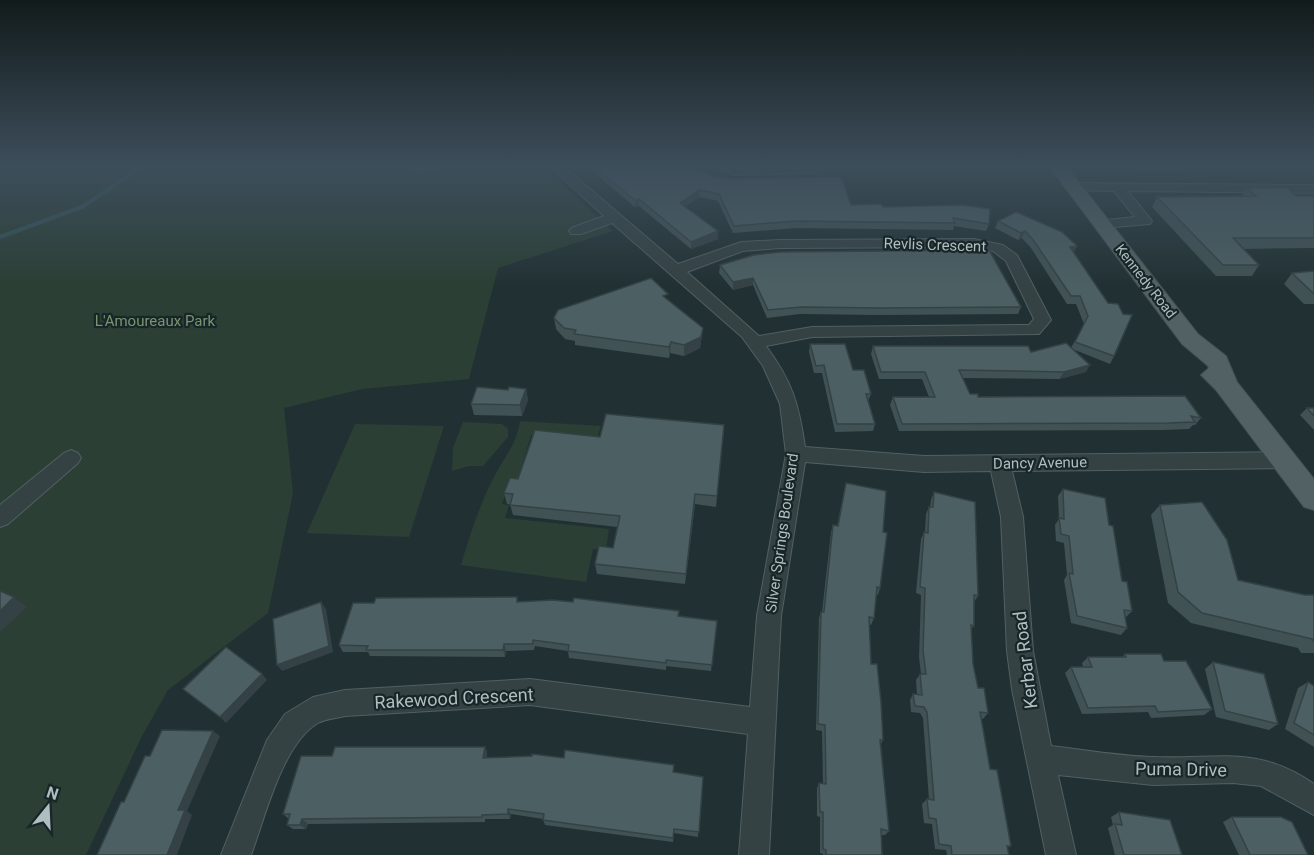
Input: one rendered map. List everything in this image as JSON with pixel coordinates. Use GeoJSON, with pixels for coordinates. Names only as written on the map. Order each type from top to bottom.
{"type":"FeatureCollection","features":[{"type":"Feature","properties":{"kind":"main road","name":"Kennedy Road"},"geometry":{"type":"LineString","coordinates":[[1088,206],[1190,339],[1192,354],[1201,366],[1225,384],[1314,499]]}},
{"type":"Feature","properties":{"kind":"street","name":"Silver Springs Boulevard"},"geometry":{"type":"LineString","coordinates":[[602,206],[756,342],[771,365],[789,404],[796,454],[769,616],[760,722],[754,855]]}},
{"type":"Feature","properties":{"kind":"street"},"geometry":{"type":"LineString","coordinates":[[1102,224],[1145,221],[1133,206]]}},
{"type":"Feature","properties":{"kind":"street"},"geometry":{"type":"LineString","coordinates":[[576,231],[615,217]]}},
{"type":"Feature","properties":{"kind":"street","name":"Revlis Crescent"},"geometry":{"type":"LineString","coordinates":[[676,270],[741,247],[780,244],[974,243],[998,248],[1012,258],[1043,320],[1033,330],[812,332],[756,342]]}},
{"type":"Feature","properties":{"kind":"street","name":"Dancy Avenue"},"geometry":{"type":"LineString","coordinates":[[796,454],[891,462],[1000,464],[1284,460]]}},
{"type":"Feature","properties":{"kind":"street"},"geometry":{"type":"LineString","coordinates":[[0,518],[71,458]]}},
{"type":"Feature","properties":{"kind":"street","name":"Kerbar Road"},"geometry":{"type":"LineString","coordinates":[[1000,464],[1012,517],[1021,660],[1061,855]]}},
{"type":"Feature","properties":{"kind":"street","name":"Rakewood Crescent"},"geometry":{"type":"LineString","coordinates":[[236,855],[277,750],[295,724],[313,710],[345,703],[530,692],[760,722]]}},
{"type":"Feature","properties":{"kind":"street","name":"Puma Drive"},"geometry":{"type":"LineString","coordinates":[[1041,759],[1153,771],[1233,769],[1263,772],[1293,786],[1314,801]]}},
{"type":"Feature","properties":{"kind":"green space","name":"L'Amoureaux Park"},"geometry":{"type":"Polygon","coordinates":[[[0,206],[586,206],[613,231],[498,268],[469,379],[362,389],[284,408],[293,493],[268,613],[168,690],[142,736],[86,855],[0,855],[0,206]]]}},
{"type":"Feature","properties":{"kind":"green space"},"geometry":{"type":"Polygon","coordinates":[[[520,421],[601,426],[596,441],[531,435],[516,486],[509,484],[502,504],[509,505],[505,518],[609,529],[606,550],[593,549],[586,582],[461,565],[480,508],[513,444],[520,421]]]}},
{"type":"Feature","properties":{"kind":"green space"},"geometry":{"type":"Polygon","coordinates":[[[463,422],[502,424],[508,429],[508,437],[483,466],[469,466],[452,471],[453,448],[463,422]]]}},
{"type":"Feature","properties":{"kind":"green space"},"geometry":{"type":"Polygon","coordinates":[[[355,424],[444,426],[409,537],[307,533],[355,424]]]}},
{"type":"Feature","properties":{"kind":"building"},"geometry":{"type":"Polygon","coordinates":[[[647,206],[684,206],[718,231],[691,242],[647,206]]]}},
{"type":"Feature","properties":{"kind":"building"},"geometry":{"type":"Polygon","coordinates":[[[725,206],[969,206],[990,209],[989,224],[953,218],[955,223],[797,221],[734,226],[725,206]]]}},
{"type":"Feature","properties":{"kind":"building"},"geometry":{"type":"Polygon","coordinates":[[[1166,206],[1314,206],[1314,238],[1233,238],[1259,265],[1223,265],[1166,206]]]}},
{"type":"Feature","properties":{"kind":"building"},"geometry":{"type":"Polygon","coordinates":[[[1016,212],[1062,232],[1077,246],[1070,247],[1108,303],[1118,304],[1123,314],[1132,315],[1114,356],[1075,342],[1088,316],[1080,296],[1071,296],[1025,231],[1021,233],[998,221],[1016,212]]]}},
{"type":"Feature","properties":{"kind":"building"},"geometry":{"type":"Polygon","coordinates":[[[989,250],[1021,307],[802,307],[768,310],[753,278],[733,282],[720,265],[754,255],[781,252],[989,250]]]}},
{"type":"Feature","properties":{"kind":"building"},"geometry":{"type":"Polygon","coordinates":[[[1314,271],[1314,293],[1292,273],[1314,271]]]}},
{"type":"Feature","properties":{"kind":"building"},"geometry":{"type":"Polygon","coordinates":[[[651,278],[668,294],[663,296],[703,328],[701,337],[684,345],[671,342],[669,347],[574,334],[576,330],[564,328],[554,318],[558,310],[651,278]]]}},
{"type":"Feature","properties":{"kind":"building"},"geometry":{"type":"Polygon","coordinates":[[[1066,343],[1090,365],[1064,372],[959,370],[970,394],[978,394],[978,397],[1185,396],[1201,418],[1191,416],[1195,422],[1169,423],[902,424],[893,397],[935,397],[925,372],[881,372],[873,346],[1028,346],[1031,352],[1066,343]]]}},
{"type":"Feature","properties":{"kind":"building"},"geometry":{"type":"Polygon","coordinates":[[[810,344],[845,344],[853,370],[864,370],[871,394],[866,394],[875,424],[837,424],[824,365],[816,366],[810,344]]]}},
{"type":"Feature","properties":{"kind":"building"},"geometry":{"type":"Polygon","coordinates":[[[477,387],[526,389],[520,405],[471,404],[477,387]]]}},
{"type":"Feature","properties":{"kind":"building"},"geometry":{"type":"Polygon","coordinates":[[[1307,408],[1314,408],[1314,416],[1307,408]]]}},
{"type":"Feature","properties":{"kind":"building"},"geometry":{"type":"Polygon","coordinates":[[[606,414],[724,425],[717,496],[695,494],[686,574],[595,564],[599,546],[613,548],[620,516],[510,505],[513,494],[504,493],[510,478],[518,479],[535,430],[600,437],[606,414]]]}},
{"type":"Feature","properties":{"kind":"building"},"geometry":{"type":"Polygon","coordinates":[[[846,483],[886,491],[883,532],[887,533],[880,588],[877,587],[874,618],[869,617],[871,664],[877,664],[881,702],[883,740],[880,740],[889,831],[881,829],[882,855],[826,855],[826,850],[823,849],[823,812],[820,812],[819,783],[826,784],[825,725],[818,724],[821,612],[824,612],[833,525],[838,526],[846,483]]]}},
{"type":"Feature","properties":{"kind":"building"},"geometry":{"type":"Polygon","coordinates":[[[1063,489],[1105,498],[1109,525],[1113,526],[1122,581],[1127,582],[1132,611],[1124,610],[1127,628],[1077,616],[1069,573],[1073,574],[1069,536],[1061,534],[1059,518],[1064,519],[1063,489]]]}},
{"type":"Feature","properties":{"kind":"building"},"geometry":{"type":"Polygon","coordinates":[[[934,492],[975,502],[978,596],[974,595],[974,626],[971,625],[973,664],[978,688],[984,688],[988,713],[980,712],[990,769],[997,770],[1011,846],[1007,846],[1009,855],[952,855],[951,846],[939,844],[936,819],[929,818],[927,799],[934,800],[927,712],[924,707],[915,706],[913,694],[922,695],[920,674],[926,674],[923,651],[925,588],[920,587],[924,532],[928,533],[929,507],[933,507],[934,492]]]}},
{"type":"Feature","properties":{"kind":"building"},"geometry":{"type":"Polygon","coordinates":[[[1202,502],[1227,540],[1238,580],[1314,595],[1314,642],[1312,639],[1202,613],[1178,592],[1160,505],[1202,502]]]}},
{"type":"Feature","properties":{"kind":"building"},"geometry":{"type":"Polygon","coordinates":[[[0,591],[14,597],[0,611],[0,591]]]}},
{"type":"Feature","properties":{"kind":"building"},"geometry":{"type":"Polygon","coordinates":[[[517,597],[517,602],[552,600],[573,602],[574,598],[679,611],[678,616],[717,621],[712,665],[666,660],[666,663],[568,651],[569,645],[533,640],[533,644],[504,644],[503,650],[366,650],[368,646],[339,645],[353,603],[374,603],[376,598],[517,597]]]}},
{"type":"Feature","properties":{"kind":"building"},"geometry":{"type":"Polygon","coordinates":[[[321,602],[329,646],[277,665],[273,619],[321,602]]]}},
{"type":"Feature","properties":{"kind":"building"},"geometry":{"type":"Polygon","coordinates":[[[226,647],[262,674],[220,717],[183,689],[226,647]]]}},
{"type":"Feature","properties":{"kind":"building"},"geometry":{"type":"Polygon","coordinates":[[[1125,654],[1161,654],[1164,661],[1186,661],[1212,709],[1158,712],[1155,706],[1088,708],[1071,667],[1092,667],[1088,657],[1126,657],[1125,654]]]}},
{"type":"Feature","properties":{"kind":"building"},"geometry":{"type":"Polygon","coordinates":[[[1213,662],[1264,674],[1278,724],[1225,711],[1213,662]]]}},
{"type":"Feature","properties":{"kind":"building"},"geometry":{"type":"Polygon","coordinates":[[[1308,682],[1314,686],[1314,735],[1294,723],[1308,682]]]}},
{"type":"Feature","properties":{"kind":"building"},"geometry":{"type":"Polygon","coordinates":[[[162,730],[213,731],[178,810],[185,810],[167,855],[97,855],[121,802],[124,802],[145,756],[150,756],[162,730]]]}},
{"type":"Feature","properties":{"kind":"building"},"geometry":{"type":"Polygon","coordinates":[[[335,747],[485,747],[483,758],[532,756],[532,754],[564,758],[565,750],[674,765],[673,772],[703,777],[699,832],[674,829],[673,838],[543,820],[544,814],[508,809],[508,814],[482,815],[482,817],[302,819],[300,825],[287,825],[290,814],[283,814],[301,756],[332,756],[335,747]]]}},
{"type":"Feature","properties":{"kind":"building"},"geometry":{"type":"Polygon","coordinates":[[[1119,812],[1170,820],[1182,855],[1124,855],[1115,824],[1122,825],[1119,812]]]}},
{"type":"Feature","properties":{"kind":"building"},"geometry":{"type":"Polygon","coordinates":[[[1232,817],[1281,817],[1292,822],[1308,855],[1250,855],[1232,817]]]}},
{"type":"Feature","properties":{"kind":"waterway"},"geometry":{"type":"LineString","coordinates":[[0,237],[84,206]]}}]}
